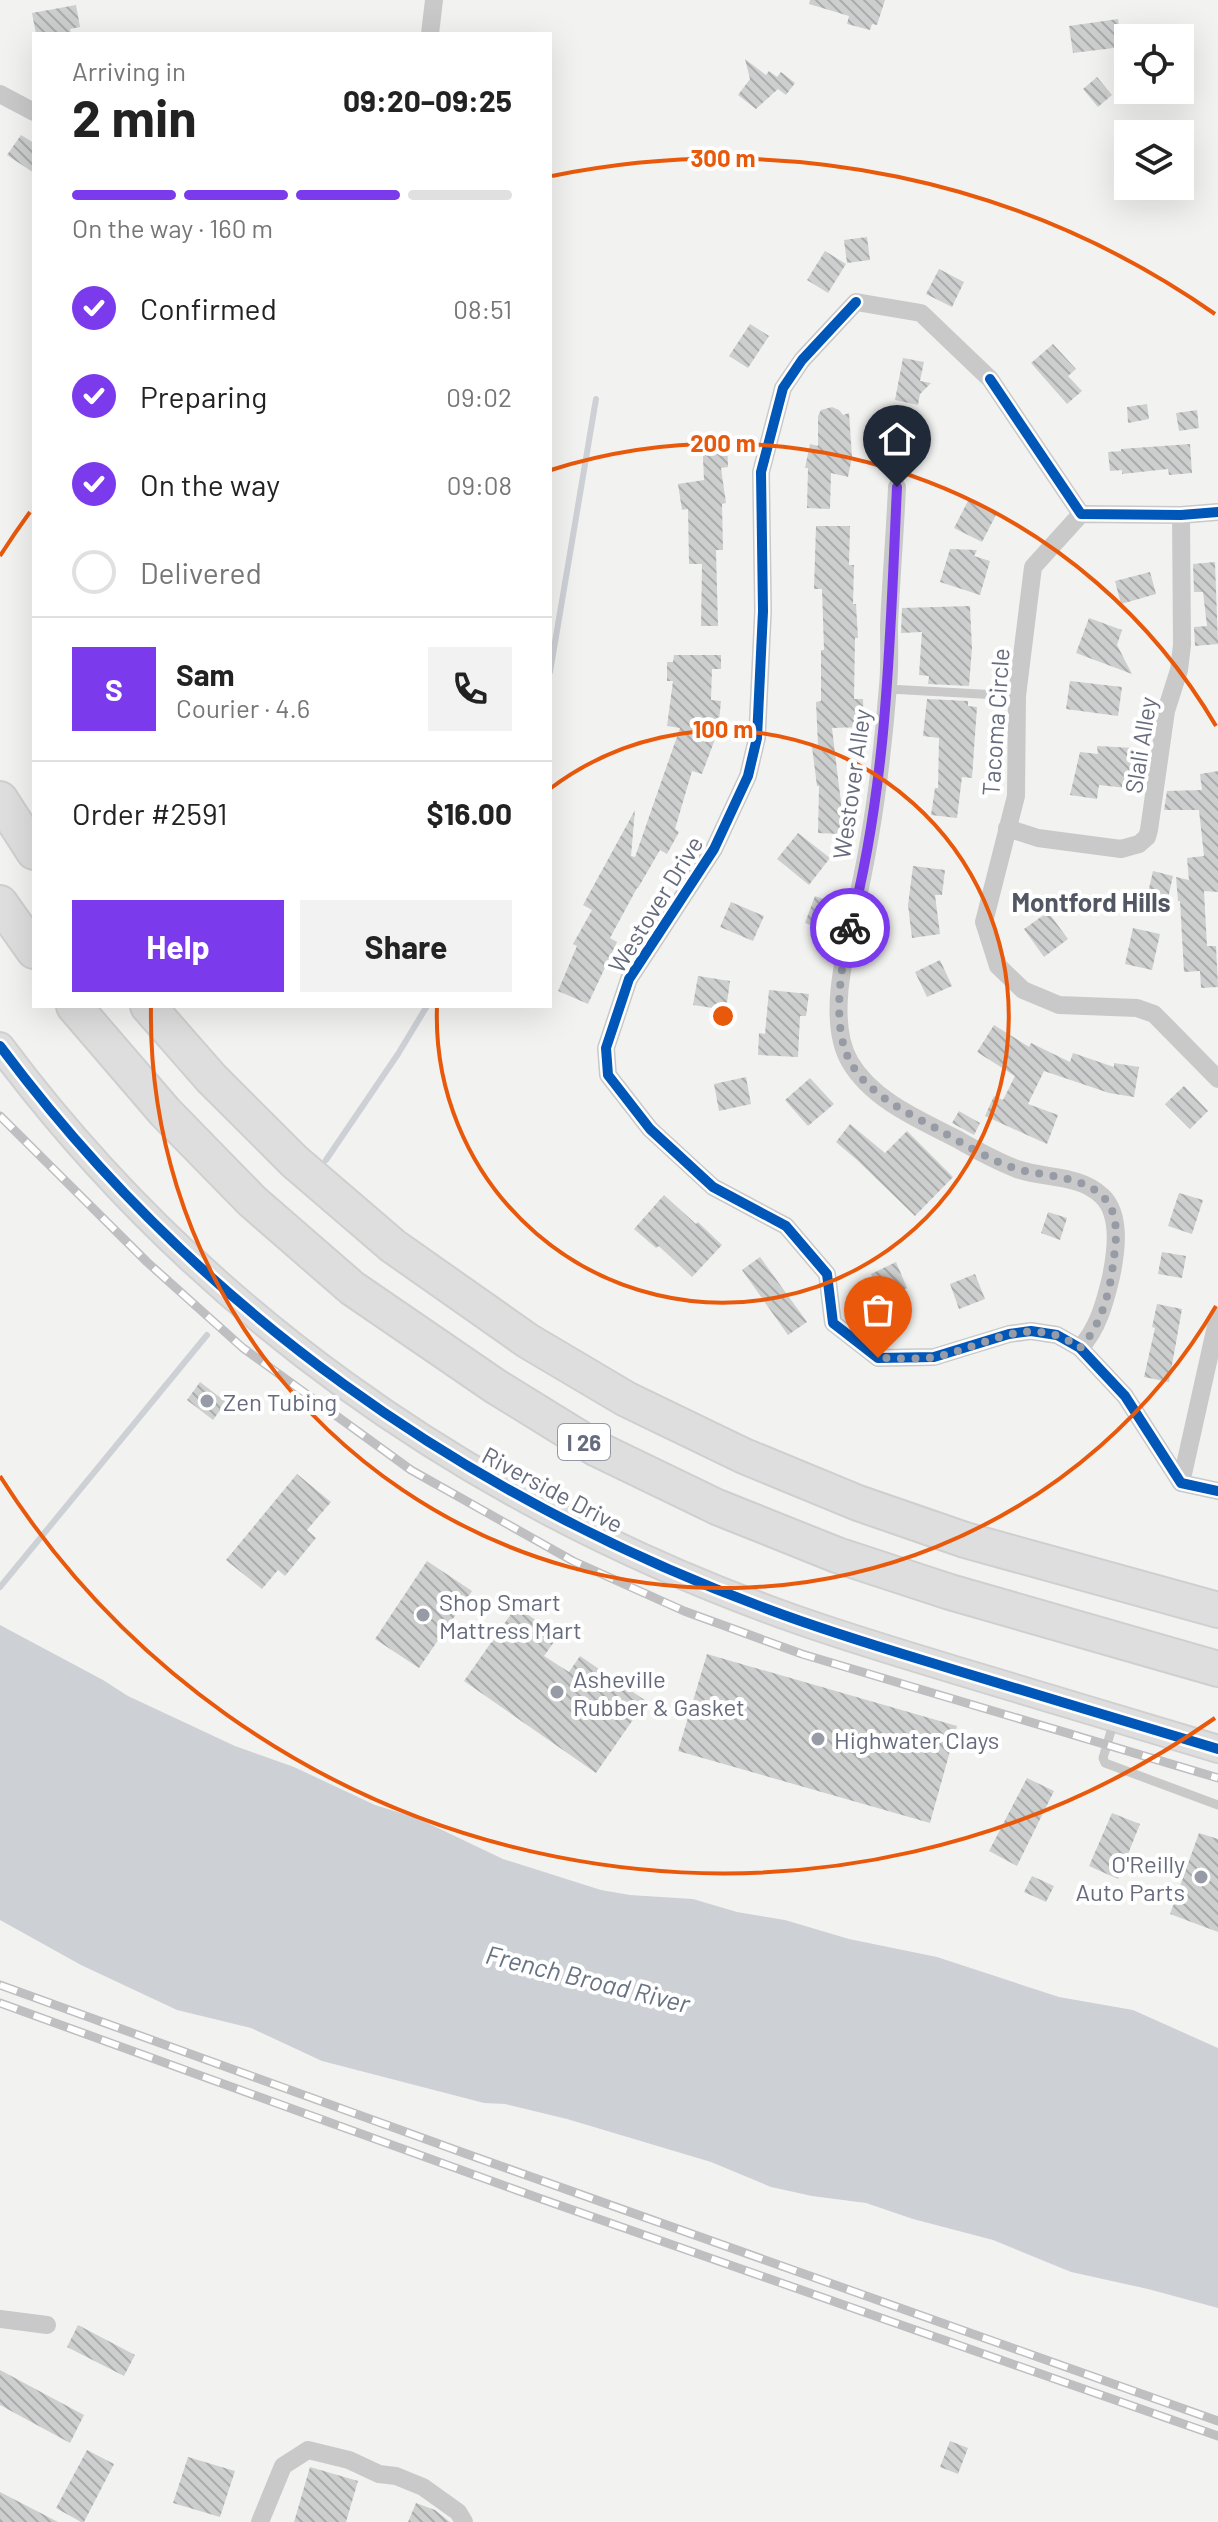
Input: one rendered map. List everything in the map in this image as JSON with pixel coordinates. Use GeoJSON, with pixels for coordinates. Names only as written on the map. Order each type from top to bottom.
{"type":"FeatureCollection","features":[{"type":"Feature","properties":{"kind":"highway"},"geometry":{"type":"LineString","coordinates":[[0,799],[32,849]]}},
{"type":"Feature","properties":{"kind":"highway"},"geometry":{"type":"LineString","coordinates":[[0,903],[32,948]]}},
{"type":"Feature","properties":{"kind":"highway","name":"I 26"},"geometry":{"type":"LineString","coordinates":[[76,1008],[165,1112],[252,1201],[352,1288],[495,1386],[597,1449],[717,1507],[837,1555],[950,1592],[1218,1669]]}},
{"type":"Feature","properties":{"kind":"highway","name":"I 26"},"geometry":{"type":"LineString","coordinates":[[150,1008],[211,1078],[294,1161],[393,1246],[528,1341],[626,1399],[744,1456],[871,1508],[965,1540],[1218,1610]]}},
{"type":"Feature","properties":{"kind":"main road","name":"Riverside Drive"},"geometry":{"type":"LineString","coordinates":[[0,1046],[61,1124],[106,1174],[214,1279],[291,1346],[440,1451],[594,1537],[771,1611],[859,1641],[1218,1749]]}},
{"type":"Feature","properties":{"kind":"street"},"geometry":{"type":"LineString","coordinates":[[430,32],[434,0]]}},
{"type":"Feature","properties":{"kind":"street"},"geometry":{"type":"LineString","coordinates":[[0,94],[32,111]]}},
{"type":"Feature","properties":{"kind":"street","name":"Westover Drive"},"geometry":{"type":"LineString","coordinates":[[1081,514],[990,379],[921,313],[856,302],[802,360],[783,388],[761,472],[763,611],[757,738],[748,776],[714,849],[629,979],[606,1048],[608,1075],[650,1129],[713,1187],[786,1226],[827,1274],[833,1323],[878,1358],[934,1357],[1009,1334],[1031,1331],[1057,1335],[1080,1348],[1125,1396],[1181,1483]]}},
{"type":"Feature","properties":{"kind":"street","name":"Westover Alley"},"geometry":{"type":"LineString","coordinates":[[897,487],[888,689],[872,830],[845,947],[840,986],[843,1042],[847,1056],[859,1075],[903,1111],[1018,1169],[1072,1180],[1104,1197],[1115,1218],[1113,1269],[1097,1323],[1080,1348]]}},
{"type":"Feature","properties":{"kind":"street"},"geometry":{"type":"LineString","coordinates":[[1081,514],[1181,515],[1218,512]]}},
{"type":"Feature","properties":{"kind":"street","name":"Tacoma Circle"},"geometry":{"type":"LineString","coordinates":[[1081,514],[1033,567],[1017,696],[1016,796],[984,922],[998,966],[1023,990],[1059,1005],[1137,1008],[1154,1014],[1218,1079]]}},
{"type":"Feature","properties":{"kind":"street","name":"Slali Alley"},"geometry":{"type":"LineString","coordinates":[[1007,828],[1038,838],[1121,849],[1134,847],[1147,837],[1166,711],[1179,670],[1182,645],[1181,515]]}},
{"type":"Feature","properties":{"kind":"street"},"geometry":{"type":"LineString","coordinates":[[1218,1317],[1181,1483],[1218,1491]]}},
{"type":"Feature","properties":{"kind":"street"},"geometry":{"type":"LineString","coordinates":[[0,2319],[47,2325]]}},
{"type":"Feature","properties":{"kind":"street"},"geometry":{"type":"LineString","coordinates":[[260,2522],[283,2466],[308,2450],[349,2460],[379,2474],[396,2476],[423,2487],[458,2512],[464,2522]]}},
{"type":"Feature","properties":{"kind":"lane"},"geometry":{"type":"LineString","coordinates":[[888,689],[1017,696]]}},
{"type":"Feature","properties":{"kind":"lane"},"geometry":{"type":"LineString","coordinates":[[1115,1718],[1103,1758],[1105,1763],[1218,1805]]}},
{"type":"Feature","properties":{"kind":"water","name":"French Broad River"},"geometry":{"type":"Polygon","coordinates":[[[0,1625],[128,1696],[235,1746],[294,1767],[375,1805],[417,1818],[503,1859],[601,1890],[693,1899],[737,1912],[785,1920],[849,1939],[937,1957],[1059,1997],[1133,2010],[1218,2048],[1218,2308],[1071,2272],[993,2240],[866,2203],[771,2187],[711,2162],[567,2119],[505,2104],[484,2103],[322,2061],[251,2028],[177,2010],[81,1965],[0,1920],[0,1625]]]}},
{"type":"Feature","properties":{"kind":"building"},"geometry":{"type":"Polygon","coordinates":[[[810,0],[885,0],[877,25],[872,24],[870,30],[847,24],[849,16],[809,4],[810,0]]]}},
{"type":"Feature","properties":{"kind":"building"},"geometry":{"type":"Polygon","coordinates":[[[76,5],[80,27],[70,29],[71,32],[36,32],[32,13],[76,5]]]}},
{"type":"Feature","properties":{"kind":"building"},"geometry":{"type":"Polygon","coordinates":[[[1118,19],[1119,24],[1114,24],[1114,48],[1073,53],[1069,26],[1118,19]]]}},
{"type":"Feature","properties":{"kind":"building"},"geometry":{"type":"Polygon","coordinates":[[[745,59],[766,75],[769,71],[777,77],[781,72],[795,83],[786,95],[778,89],[756,109],[738,95],[750,79],[745,59]]]}},
{"type":"Feature","properties":{"kind":"building"},"geometry":{"type":"Polygon","coordinates":[[[1097,77],[1112,95],[1098,107],[1083,89],[1097,77]]]}},
{"type":"Feature","properties":{"kind":"building"},"geometry":{"type":"Polygon","coordinates":[[[21,135],[32,142],[32,172],[7,155],[21,135]]]}},
{"type":"Feature","properties":{"kind":"building"},"geometry":{"type":"Polygon","coordinates":[[[867,237],[870,260],[847,263],[844,240],[867,237]]]}},
{"type":"Feature","properties":{"kind":"building"},"geometry":{"type":"Polygon","coordinates":[[[825,251],[846,264],[828,293],[807,280],[825,251]]]}},
{"type":"Feature","properties":{"kind":"building"},"geometry":{"type":"Polygon","coordinates":[[[939,269],[964,282],[952,307],[926,294],[939,269]]]}},
{"type":"Feature","properties":{"kind":"building"},"geometry":{"type":"Polygon","coordinates":[[[750,324],[769,336],[748,368],[729,356],[750,324]]]}},
{"type":"Feature","properties":{"kind":"building"},"geometry":{"type":"Polygon","coordinates":[[[1053,344],[1076,369],[1068,376],[1082,391],[1067,404],[1031,363],[1053,344]]]}},
{"type":"Feature","properties":{"kind":"building"},"geometry":{"type":"Polygon","coordinates":[[[903,358],[924,362],[920,381],[931,383],[920,394],[918,405],[895,400],[903,358]]]}},
{"type":"Feature","properties":{"kind":"building"},"geometry":{"type":"Polygon","coordinates":[[[1147,404],[1149,419],[1128,423],[1127,407],[1147,404]]]}},
{"type":"Feature","properties":{"kind":"building"},"geometry":{"type":"Polygon","coordinates":[[[832,407],[843,415],[849,413],[852,457],[848,477],[831,473],[830,509],[807,508],[808,468],[805,468],[810,444],[818,446],[818,416],[821,410],[832,407]]]}},
{"type":"Feature","properties":{"kind":"building"},"geometry":{"type":"Polygon","coordinates":[[[1197,410],[1199,428],[1179,431],[1176,413],[1197,410]]]}},
{"type":"Feature","properties":{"kind":"building"},"geometry":{"type":"Polygon","coordinates":[[[727,435],[728,467],[721,468],[726,503],[722,504],[723,550],[716,550],[718,626],[701,626],[702,564],[689,564],[688,509],[682,510],[678,484],[704,480],[702,436],[727,435]]]}},
{"type":"Feature","properties":{"kind":"building"},"geometry":{"type":"Polygon","coordinates":[[[1190,444],[1192,473],[1169,475],[1168,469],[1122,474],[1122,470],[1110,471],[1108,452],[1190,444]]]}},
{"type":"Feature","properties":{"kind":"building"},"geometry":{"type":"Polygon","coordinates":[[[969,499],[997,513],[982,542],[954,528],[969,499]]]}},
{"type":"Feature","properties":{"kind":"building"},"geometry":{"type":"Polygon","coordinates":[[[816,526],[850,526],[849,565],[854,565],[853,604],[856,604],[858,638],[855,638],[854,699],[863,699],[864,727],[832,728],[841,803],[840,834],[818,833],[819,786],[812,747],[818,746],[816,702],[821,701],[821,650],[824,650],[822,589],[814,589],[816,526]]]}},
{"type":"Feature","properties":{"kind":"building"},"geometry":{"type":"Polygon","coordinates":[[[950,549],[977,550],[974,556],[990,561],[980,595],[940,582],[950,549]]]}},
{"type":"Feature","properties":{"kind":"building"},"geometry":{"type":"Polygon","coordinates":[[[1215,562],[1218,644],[1195,646],[1194,627],[1207,626],[1203,592],[1194,592],[1193,564],[1215,562]]]}},
{"type":"Feature","properties":{"kind":"building"},"geometry":{"type":"Polygon","coordinates":[[[1150,572],[1156,594],[1121,604],[1115,581],[1150,572]]]}},
{"type":"Feature","properties":{"kind":"building"},"geometry":{"type":"Polygon","coordinates":[[[970,606],[972,648],[969,686],[928,684],[929,676],[919,675],[922,632],[901,633],[902,608],[970,606]]]}},
{"type":"Feature","properties":{"kind":"building"},"geometry":{"type":"Polygon","coordinates":[[[1089,618],[1122,630],[1117,645],[1132,674],[1076,653],[1089,618]]]}},
{"type":"Feature","properties":{"kind":"building"},"geometry":{"type":"Polygon","coordinates":[[[674,655],[721,655],[721,669],[712,669],[711,700],[721,701],[718,731],[702,774],[692,771],[675,829],[679,832],[667,854],[660,850],[610,938],[617,942],[588,1004],[558,991],[577,946],[573,944],[592,910],[583,905],[635,810],[631,856],[635,857],[680,728],[667,726],[673,681],[667,681],[667,662],[673,662],[674,655]]]}},
{"type":"Feature","properties":{"kind":"building"},"geometry":{"type":"Polygon","coordinates":[[[1070,681],[1122,687],[1118,716],[1066,709],[1070,681]]]}},
{"type":"Feature","properties":{"kind":"building"},"geometry":{"type":"Polygon","coordinates":[[[927,699],[968,701],[968,706],[977,707],[972,778],[962,777],[957,818],[931,815],[935,788],[938,788],[939,738],[923,736],[927,699]]]}},
{"type":"Feature","properties":{"kind":"building"},"geometry":{"type":"Polygon","coordinates":[[[1097,746],[1134,748],[1131,773],[1138,773],[1136,789],[1099,785],[1097,799],[1070,795],[1080,752],[1098,754],[1097,746]]]}},
{"type":"Feature","properties":{"kind":"building"},"geometry":{"type":"Polygon","coordinates":[[[1218,771],[1218,892],[1204,891],[1207,946],[1216,946],[1218,987],[1201,988],[1200,971],[1184,972],[1176,877],[1189,880],[1187,858],[1204,856],[1199,810],[1164,810],[1167,791],[1202,790],[1200,774],[1218,771]]]}},
{"type":"Feature","properties":{"kind":"building"},"geometry":{"type":"Polygon","coordinates":[[[798,833],[830,858],[809,885],[777,859],[798,833]]]}},
{"type":"Feature","properties":{"kind":"building"},"geometry":{"type":"Polygon","coordinates":[[[913,866],[945,870],[942,895],[935,895],[940,934],[912,938],[908,905],[913,866]]]}},
{"type":"Feature","properties":{"kind":"building"},"geometry":{"type":"Polygon","coordinates":[[[1153,871],[1173,876],[1168,898],[1148,893],[1153,871]]]}},
{"type":"Feature","properties":{"kind":"building"},"geometry":{"type":"Polygon","coordinates":[[[815,896],[840,905],[830,932],[805,923],[815,896]]]}},
{"type":"Feature","properties":{"kind":"building"},"geometry":{"type":"Polygon","coordinates":[[[731,902],[764,916],[753,941],[720,927],[731,902]]]}},
{"type":"Feature","properties":{"kind":"building"},"geometry":{"type":"Polygon","coordinates":[[[1048,912],[1068,939],[1044,957],[1024,929],[1048,912]]]}},
{"type":"Feature","properties":{"kind":"building"},"geometry":{"type":"Polygon","coordinates":[[[1133,928],[1160,934],[1152,970],[1125,964],[1133,928]]]}},
{"type":"Feature","properties":{"kind":"building"},"geometry":{"type":"Polygon","coordinates":[[[940,960],[952,986],[927,997],[915,972],[940,960]]]}},
{"type":"Feature","properties":{"kind":"building"},"geometry":{"type":"Polygon","coordinates":[[[698,976],[730,981],[726,1010],[693,1005],[698,976]]]}},
{"type":"Feature","properties":{"kind":"building"},"geometry":{"type":"Polygon","coordinates":[[[769,990],[809,994],[806,1016],[800,1016],[798,1057],[758,1055],[759,1033],[765,1034],[769,990]]]}},
{"type":"Feature","properties":{"kind":"building"},"geometry":{"type":"Polygon","coordinates":[[[994,1025],[1029,1047],[1031,1043],[1070,1062],[1073,1053],[1114,1067],[1114,1063],[1139,1067],[1134,1097],[1109,1093],[1044,1071],[1028,1104],[1058,1115],[1047,1144],[985,1116],[994,1096],[1003,1100],[1015,1076],[977,1052],[994,1025]]]}},
{"type":"Feature","properties":{"kind":"building"},"geometry":{"type":"Polygon","coordinates":[[[746,1077],[751,1104],[719,1111],[714,1084],[746,1077]]]}},
{"type":"Feature","properties":{"kind":"building"},"geometry":{"type":"Polygon","coordinates":[[[810,1078],[834,1104],[808,1126],[785,1100],[810,1078]]]}},
{"type":"Feature","properties":{"kind":"building"},"geometry":{"type":"Polygon","coordinates":[[[1184,1086],[1208,1111],[1190,1129],[1165,1104],[1184,1086]]]}},
{"type":"Feature","properties":{"kind":"building"},"geometry":{"type":"Polygon","coordinates":[[[959,1111],[980,1123],[974,1135],[952,1123],[959,1111]]]}},
{"type":"Feature","properties":{"kind":"building"},"geometry":{"type":"Polygon","coordinates":[[[850,1124],[885,1153],[907,1131],[953,1177],[915,1216],[836,1142],[850,1124]]]}},
{"type":"Feature","properties":{"kind":"building"},"geometry":{"type":"Polygon","coordinates":[[[1179,1193],[1203,1200],[1192,1234],[1168,1226],[1179,1193]]]}},
{"type":"Feature","properties":{"kind":"building"},"geometry":{"type":"Polygon","coordinates":[[[664,1195],[722,1245],[692,1277],[659,1246],[656,1248],[634,1229],[664,1195]]]}},
{"type":"Feature","properties":{"kind":"building"},"geometry":{"type":"Polygon","coordinates":[[[1048,1212],[1067,1218],[1060,1240],[1041,1233],[1048,1212]]]}},
{"type":"Feature","properties":{"kind":"building"},"geometry":{"type":"Polygon","coordinates":[[[1162,1252],[1186,1256],[1182,1278],[1158,1274],[1162,1252]]]}},
{"type":"Feature","properties":{"kind":"building"},"geometry":{"type":"Polygon","coordinates":[[[760,1257],[807,1322],[788,1335],[742,1270],[760,1257]]]}},
{"type":"Feature","properties":{"kind":"building"},"geometry":{"type":"Polygon","coordinates":[[[896,1262],[907,1288],[882,1299],[871,1274],[896,1262]]]}},
{"type":"Feature","properties":{"kind":"building"},"geometry":{"type":"Polygon","coordinates":[[[975,1274],[985,1299],[959,1309],[950,1284],[975,1274]]]}},
{"type":"Feature","properties":{"kind":"building"},"geometry":{"type":"Polygon","coordinates":[[[1157,1304],[1182,1309],[1169,1382],[1144,1377],[1157,1304]]]}},
{"type":"Feature","properties":{"kind":"building","name":"Zen Tubing"},"geometry":{"type":"Polygon","coordinates":[[[200,1382],[226,1402],[213,1420],[187,1400],[200,1382]]]}},
{"type":"Feature","properties":{"kind":"building"},"geometry":{"type":"Polygon","coordinates":[[[297,1474],[331,1502],[307,1530],[316,1538],[285,1576],[278,1570],[262,1589],[226,1560],[297,1474]]]}},
{"type":"Feature","properties":{"kind":"building","name":"Shop Smart Mattress Mart"},"geometry":{"type":"Polygon","coordinates":[[[427,1561],[472,1591],[419,1668],[375,1639],[427,1561]]]}},
{"type":"Feature","properties":{"kind":"building","name":"Asheville Rubber & Gasket"},"geometry":{"type":"Polygon","coordinates":[[[516,1607],[559,1635],[544,1656],[569,1672],[580,1656],[646,1701],[596,1773],[464,1681],[516,1607]]]}},
{"type":"Feature","properties":{"kind":"building","name":"Highwater Clays"},"geometry":{"type":"Polygon","coordinates":[[[707,1654],[957,1726],[930,1823],[678,1751],[707,1654]]]}},
{"type":"Feature","properties":{"kind":"building"},"geometry":{"type":"Polygon","coordinates":[[[1027,1778],[1054,1791],[1017,1866],[989,1851],[1027,1778]]]}},
{"type":"Feature","properties":{"kind":"building"},"geometry":{"type":"Polygon","coordinates":[[[1112,1813],[1140,1824],[1118,1879],[1089,1866],[1112,1813]]]}},
{"type":"Feature","properties":{"kind":"building","name":"O'Reilly Auto Parts"},"geometry":{"type":"Polygon","coordinates":[[[1199,1833],[1218,1839],[1218,1932],[1170,1914],[1199,1833]]]}},
{"type":"Feature","properties":{"kind":"building"},"geometry":{"type":"Polygon","coordinates":[[[1032,1876],[1054,1886],[1046,1902],[1024,1892],[1032,1876]]]}},
{"type":"Feature","properties":{"kind":"building"},"geometry":{"type":"Polygon","coordinates":[[[78,2325],[135,2355],[124,2376],[67,2347],[78,2325]]]}},
{"type":"Feature","properties":{"kind":"building"},"geometry":{"type":"Polygon","coordinates":[[[0,2370],[84,2415],[70,2443],[0,2405],[0,2370]]]}},
{"type":"Feature","properties":{"kind":"building"},"geometry":{"type":"Polygon","coordinates":[[[950,2441],[968,2448],[958,2474],[940,2467],[950,2441]]]}},
{"type":"Feature","properties":{"kind":"building"},"geometry":{"type":"Polygon","coordinates":[[[87,2450],[114,2464],[84,2522],[81,2522],[56,2508],[87,2450]]]}},
{"type":"Feature","properties":{"kind":"building"},"geometry":{"type":"Polygon","coordinates":[[[188,2457],[235,2471],[220,2517],[173,2503],[188,2457]]]}},
{"type":"Feature","properties":{"kind":"building"},"geometry":{"type":"Polygon","coordinates":[[[310,2467],[358,2481],[346,2522],[294,2522],[310,2467]]]}},
{"type":"Feature","properties":{"kind":"building"},"geometry":{"type":"Polygon","coordinates":[[[0,2492],[58,2522],[0,2522],[0,2492]]]}},
{"type":"Feature","properties":{"kind":"building"},"geometry":{"type":"Polygon","coordinates":[[[416,2503],[435,2510],[450,2522],[408,2522],[416,2503]]]}},
{"type":"Feature","properties":{"kind":"waterway"},"geometry":{"type":"LineString","coordinates":[[552,660],[596,399]]}},
{"type":"Feature","properties":{"kind":"waterway"},"geometry":{"type":"LineString","coordinates":[[326,1160],[426,1008]]}},
{"type":"Feature","properties":{"kind":"waterway"},"geometry":{"type":"LineString","coordinates":[[0,1587],[207,1335]]}},
{"type":"Feature","properties":{"kind":"railway"},"geometry":{"type":"LineString","coordinates":[[0,1116],[147,1262],[243,1348],[411,1470],[573,1561],[684,1611],[802,1654],[1218,1778]]}},
{"type":"Feature","properties":{"kind":"railway"},"geometry":{"type":"LineString","coordinates":[[0,1985],[1218,2421]]}},
{"type":"Feature","properties":{"kind":"railway"},"geometry":{"type":"LineString","coordinates":[[0,2003],[533,2196],[1218,2436]]}},
{"type":"Feature","properties":{"kind":"cycle path"},"geometry":{"type":"LineString","coordinates":[[856,302],[802,360],[783,388],[761,472],[763,611],[757,738],[748,776],[714,849],[629,979],[606,1048],[608,1075],[650,1129],[713,1187],[786,1226],[827,1274],[833,1323],[878,1358],[934,1357],[1009,1334],[1031,1331],[1057,1335],[1080,1348],[1125,1396],[1181,1483],[1218,1491]]}},
{"type":"Feature","properties":{"kind":"cycle path"},"geometry":{"type":"LineString","coordinates":[[990,379],[1081,514],[1181,515],[1218,512]]}},
{"type":"Feature","properties":{"kind":"cycle path"},"geometry":{"type":"LineString","coordinates":[[0,1046],[77,1141],[160,1229],[249,1310],[344,1384],[444,1451],[548,1511],[657,1564],[770,1610],[885,1649],[1218,1749]]}},
{"type":"Feature","properties":{"kind":"way so far"},"geometry":{"type":"LineString","coordinates":[[850,928],[840,986],[840,1020],[847,1056],[859,1075],[903,1111],[978,1151],[1018,1169],[1072,1180],[1091,1188],[1104,1197],[1115,1218],[1113,1269],[1106,1295],[1097,1323],[1080,1348],[1057,1335],[1031,1331],[1009,1334],[934,1357],[878,1358]]}},
{"type":"Feature","properties":{"kind":"place","name":"Zen Tubing"},"geometry":{"type":"Point","coordinates":[207,1401]}},
{"type":"Feature","properties":{"kind":"place","name":"Shop Smart Mattress Mart"},"geometry":{"type":"Point","coordinates":[423,1615]}},
{"type":"Feature","properties":{"kind":"place","name":"Asheville Rubber & Gasket"},"geometry":{"type":"Point","coordinates":[557,1692]}},
{"type":"Feature","properties":{"kind":"place","name":"Highwater Clays"},"geometry":{"type":"Point","coordinates":[818,1739]}},
{"type":"Feature","properties":{"kind":"place","name":"O'Reilly Auto Parts"},"geometry":{"type":"Point","coordinates":[1201,1877]}},
{"type":"Feature","properties":{"kind":"district","name":"Montford Hills"},"geometry":{"type":"Point","coordinates":[1091,901]}},
{"type":"Feature","properties":{"kind":"route"},"geometry":{"type":"LineString","coordinates":[[850,928],[872,830],[884,734],[897,487]]}}]}
